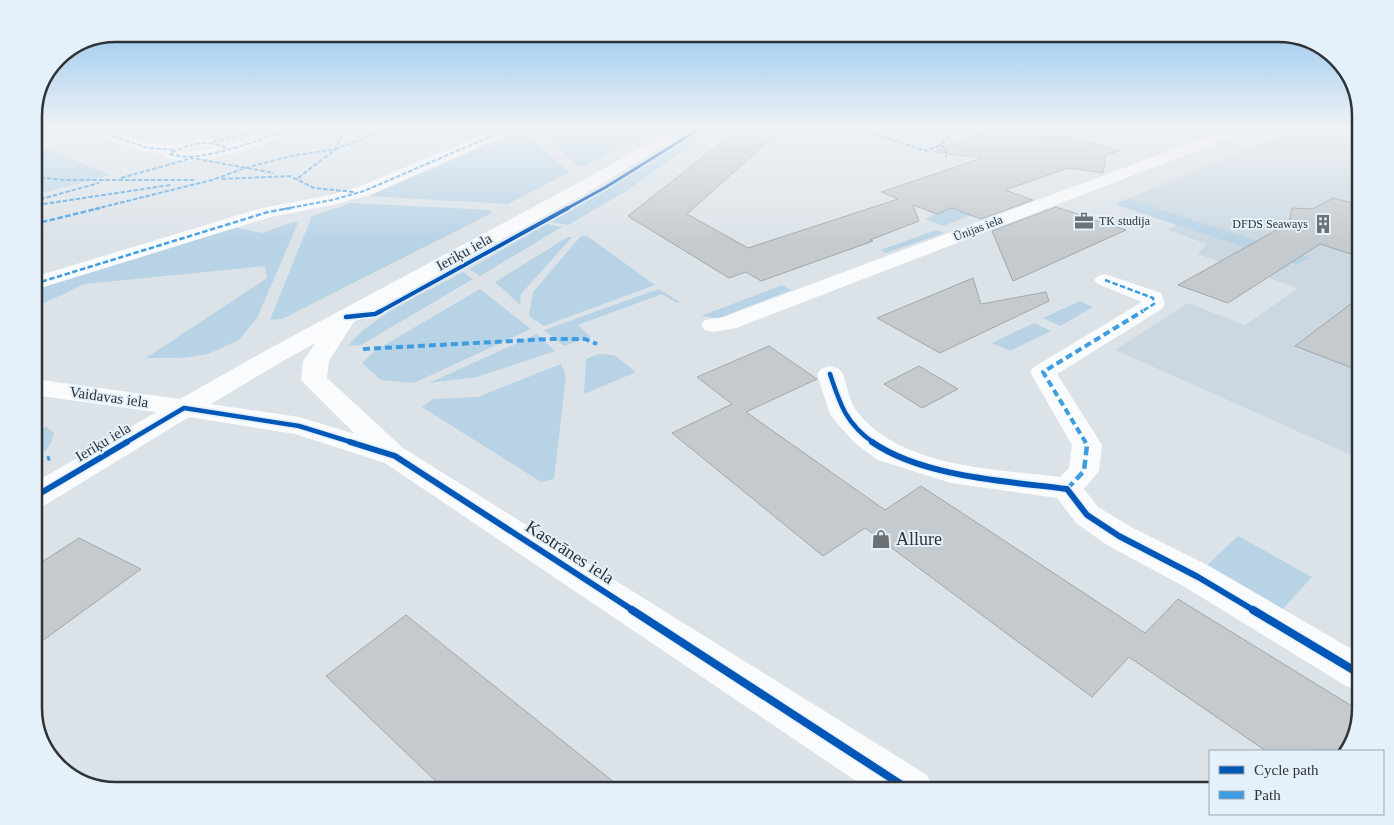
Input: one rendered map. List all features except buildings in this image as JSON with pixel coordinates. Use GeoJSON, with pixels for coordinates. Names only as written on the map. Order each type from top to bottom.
{"type":"FeatureCollection","features":[{"type":"Feature","properties":{"kind":"street"},"geometry":{"type":"LineString","coordinates":[[43,281],[268,212],[332,200],[364,191],[421,166]]}},
{"type":"Feature","properties":{"kind":"street","name":"Ieriķu iela"},"geometry":{"type":"LineString","coordinates":[[43,492],[184,408],[619,166]]}},
{"type":"Feature","properties":{"kind":"street","name":"Ūnijas iela"},"geometry":{"type":"LineString","coordinates":[[713,325],[728,323],[1141,166]]}},
{"type":"Feature","properties":{"kind":"street"},"geometry":{"type":"LineString","coordinates":[[1067,489],[1084,471],[1087,445],[1043,372],[1154,304],[1153,298],[1105,280]]}},
{"type":"Feature","properties":{"kind":"street"},"geometry":{"type":"LineString","coordinates":[[346,317],[316,361],[314,380],[395,456]]}},
{"type":"Feature","properties":{"kind":"street"},"geometry":{"type":"LineString","coordinates":[[830,374],[844,414],[866,438],[888,453],[951,473],[1067,489],[1087,515],[1119,536],[1198,577],[1352,669]]}},
{"type":"Feature","properties":{"kind":"street","name":"Vaidavas iela"},"geometry":{"type":"LineString","coordinates":[[43,388],[184,408]]}},
{"type":"Feature","properties":{"kind":"street","name":"Kastrānes iela"},"geometry":{"type":"LineString","coordinates":[[184,408],[299,426],[395,456],[897,782]]}},
{"type":"Feature","properties":{"kind":"shaded area"},"geometry":{"type":"Polygon","coordinates":[[[43,166],[90,166],[111,175],[43,193],[43,166]]]}},
{"type":"Feature","properties":{"kind":"shaded area"},"geometry":{"type":"Polygon","coordinates":[[[437,166],[563,166],[569,172],[508,204],[369,196],[437,166]]]}},
{"type":"Feature","properties":{"kind":"shaded area"},"geometry":{"type":"Polygon","coordinates":[[[645,166],[661,166],[623,193],[568,225],[551,222],[645,166]]]}},
{"type":"Feature","properties":{"kind":"shaded area"},"geometry":{"type":"Polygon","coordinates":[[[1206,166],[1351,166],[1352,455],[1115,350],[1188,303],[1245,325],[1298,288],[1197,254],[1207,244],[1168,230],[1176,225],[1115,204],[1206,166]]]}},
{"type":"Feature","properties":{"kind":"shaded area"},"geometry":{"type":"Polygon","coordinates":[[[1128,199],[1310,258],[1297,265],[1115,204],[1128,199]]]}},
{"type":"Feature","properties":{"kind":"shaded area"},"geometry":{"type":"Polygon","coordinates":[[[936,201],[971,215],[943,226],[925,219],[935,214],[918,207],[936,201]]]}},
{"type":"Feature","properties":{"kind":"shaded area"},"geometry":{"type":"Polygon","coordinates":[[[351,203],[490,210],[492,213],[282,319],[270,320],[312,216],[351,203]]]}},
{"type":"Feature","properties":{"kind":"shaded area"},"geometry":{"type":"Polygon","coordinates":[[[293,222],[298,223],[257,318],[239,340],[208,354],[182,358],[146,358],[267,278],[265,266],[84,284],[43,304],[43,286],[233,227],[262,233],[293,222]]]}},
{"type":"Feature","properties":{"kind":"shaded area"},"geometry":{"type":"Polygon","coordinates":[[[547,224],[562,227],[480,276],[469,269],[547,224]]]}},
{"type":"Feature","properties":{"kind":"shaded area"},"geometry":{"type":"Polygon","coordinates":[[[937,230],[944,233],[886,253],[880,250],[937,230]]]}},
{"type":"Feature","properties":{"kind":"shaded area"},"geometry":{"type":"Polygon","coordinates":[[[581,236],[587,236],[655,285],[544,326],[529,316],[533,292],[581,236]]]}},
{"type":"Feature","properties":{"kind":"shaded area"},"geometry":{"type":"Polygon","coordinates":[[[568,237],[572,237],[521,294],[520,305],[495,282],[568,237]]]}},
{"type":"Feature","properties":{"kind":"shaded area"},"geometry":{"type":"Polygon","coordinates":[[[463,272],[473,279],[361,345],[348,346],[371,324],[386,314],[463,272]]]}},
{"type":"Feature","properties":{"kind":"shaded area"},"geometry":{"type":"Polygon","coordinates":[[[782,285],[791,290],[719,318],[701,316],[782,285]]]}},
{"type":"Feature","properties":{"kind":"shaded area"},"geometry":{"type":"Polygon","coordinates":[[[480,289],[531,329],[414,383],[381,380],[362,363],[376,350],[480,289]]]}},
{"type":"Feature","properties":{"kind":"shaded area"},"geometry":{"type":"Polygon","coordinates":[[[659,289],[680,302],[677,303],[662,294],[578,325],[591,337],[564,346],[544,330],[659,289]]]}},
{"type":"Feature","properties":{"kind":"shaded area"},"geometry":{"type":"Polygon","coordinates":[[[1080,301],[1093,307],[1060,326],[1043,318],[1080,301]]]}},
{"type":"Feature","properties":{"kind":"shaded area"},"geometry":{"type":"Polygon","coordinates":[[[1034,323],[1051,331],[1010,351],[992,343],[1034,323]]]}},
{"type":"Feature","properties":{"kind":"shaded area"},"geometry":{"type":"Polygon","coordinates":[[[537,334],[555,351],[477,377],[429,383],[537,334]]]}},
{"type":"Feature","properties":{"kind":"shaded area"},"geometry":{"type":"Polygon","coordinates":[[[599,354],[614,355],[636,372],[584,394],[586,359],[599,354]]]}},
{"type":"Feature","properties":{"kind":"shaded area"},"geometry":{"type":"Polygon","coordinates":[[[561,364],[566,376],[554,479],[541,482],[422,407],[433,399],[478,397],[561,364]]]}},
{"type":"Feature","properties":{"kind":"shaded area"},"geometry":{"type":"Polygon","coordinates":[[[47,427],[54,433],[51,442],[43,453],[43,428],[47,427]]]}},
{"type":"Feature","properties":{"kind":"shaded area"},"geometry":{"type":"Polygon","coordinates":[[[1238,536],[1312,577],[1281,611],[1206,566],[1238,536]]]}},
{"type":"Feature","properties":{"kind":"marked path"},"geometry":{"type":"LineString","coordinates":[[121,178],[162,166]]}},
{"type":"Feature","properties":{"kind":"marked path"},"geometry":{"type":"LineString","coordinates":[[238,166],[274,173]]}},
{"type":"Feature","properties":{"kind":"marked path"},"geometry":{"type":"LineString","coordinates":[[43,222],[212,180],[251,166]]}},
{"type":"Feature","properties":{"kind":"marked path"},"geometry":{"type":"LineString","coordinates":[[298,178],[313,166]]}},
{"type":"Feature","properties":{"kind":"marked path"},"geometry":{"type":"LineString","coordinates":[[43,281],[268,212],[332,200],[364,191],[421,166]]}},
{"type":"Feature","properties":{"kind":"marked path"},"geometry":{"type":"LineString","coordinates":[[222,179],[290,176],[314,188],[354,192]]}},
{"type":"Feature","properties":{"kind":"marked path"},"geometry":{"type":"LineString","coordinates":[[43,178],[65,180],[195,180]]}},
{"type":"Feature","properties":{"kind":"marked path"},"geometry":{"type":"LineString","coordinates":[[43,199],[99,183]]}},
{"type":"Feature","properties":{"kind":"marked path"},"geometry":{"type":"LineString","coordinates":[[43,204],[170,185]]}},
{"type":"Feature","properties":{"kind":"marked path"},"geometry":{"type":"LineString","coordinates":[[1067,489],[1084,471],[1087,445],[1043,372],[1154,304],[1153,298],[1105,280]]}},
{"type":"Feature","properties":{"kind":"marked path"},"geometry":{"type":"LineString","coordinates":[[363,349],[550,339],[585,339],[597,344]]}},
{"type":"Feature","properties":{"kind":"marked path"},"geometry":{"type":"LineString","coordinates":[[43,460],[50,458]]}},
{"type":"Feature","properties":{"kind":"cycle path"},"geometry":{"type":"LineString","coordinates":[[346,317],[375,314],[606,187],[639,166]]}},
{"type":"Feature","properties":{"kind":"cycle path"},"geometry":{"type":"LineString","coordinates":[[830,374],[844,414],[866,438],[888,453],[951,473],[1067,489],[1087,515],[1119,536],[1198,577],[1352,669]]}},
{"type":"Feature","properties":{"kind":"cycle path"},"geometry":{"type":"LineString","coordinates":[[43,492],[184,408],[299,426],[395,456],[897,782]]}},
{"type":"Feature","properties":{"kind":"place","name":"TK studija"},"geometry":{"type":"Point","coordinates":[1084,221]}},
{"type":"Feature","properties":{"kind":"place","name":"DFDS Seaways"},"geometry":{"type":"Point","coordinates":[1323,224]}},
{"type":"Feature","properties":{"kind":"place","name":"Allure"},"geometry":{"type":"Point","coordinates":[881,539]}}]}
